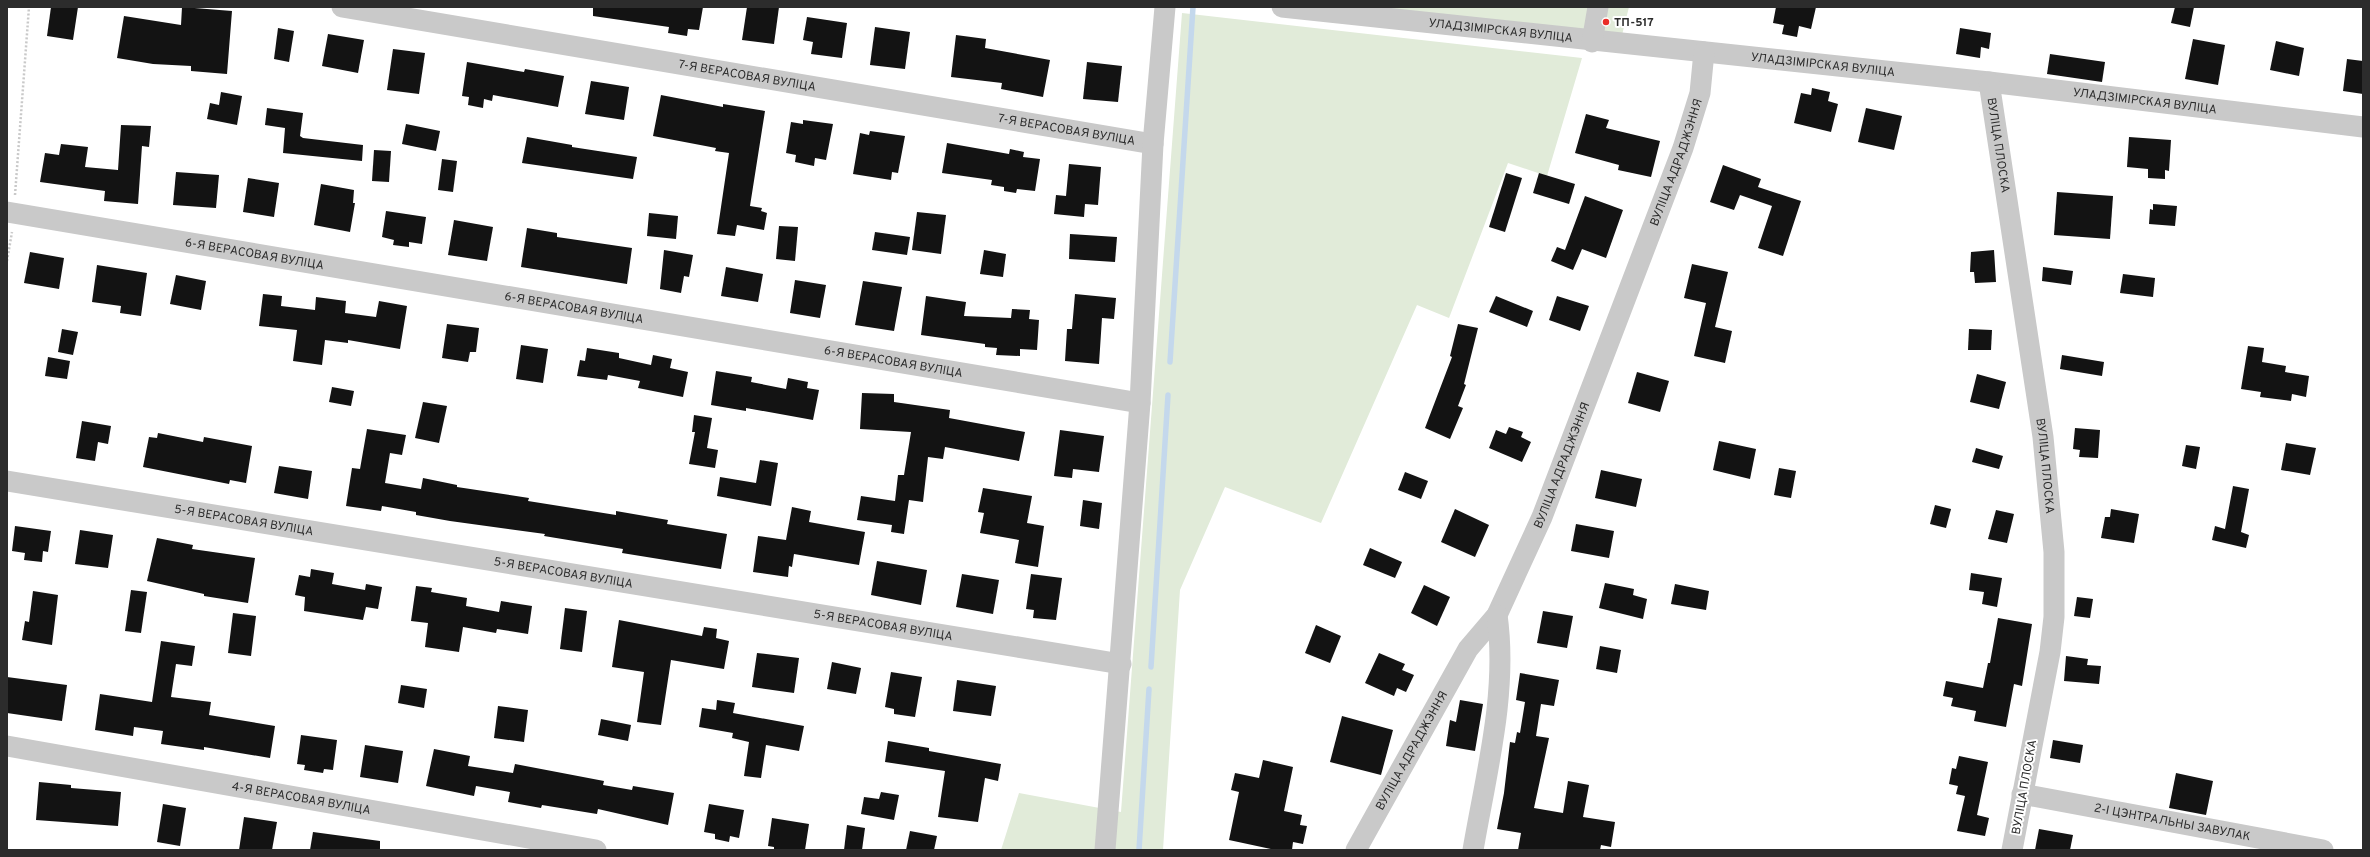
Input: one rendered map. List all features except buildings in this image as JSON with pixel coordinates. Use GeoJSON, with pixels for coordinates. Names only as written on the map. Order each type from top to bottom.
{"type":"FeatureCollection","features":[{"type":"Feature","properties":{"kind":"street","name":"7-Я ВЕРАСОВАЯ ВУЛІЦА"},"geometry":{"type":"LineString","coordinates":[[342,7],[1153,144]]}},
{"type":"Feature","properties":{"kind":"street"},"geometry":{"type":"LineString","coordinates":[[1105,850],[1121,664],[1140,403],[1153,144],[1164,7]]}},
{"type":"Feature","properties":{"kind":"street","name":"УЛАДЗІМІРСКАЯ ВУЛІЦА"},"geometry":{"type":"LineString","coordinates":[[1282,7],[1592,42],[1704,52],[1989,82],[2363,127]]}},
{"type":"Feature","properties":{"kind":"street"},"geometry":{"type":"LineString","coordinates":[[1592,42],[1598,7]]}},
{"type":"Feature","properties":{"kind":"street","name":"ВУЛІЦА АДРАДЖЭННЯ"},"geometry":{"type":"LineString","coordinates":[[1356,850],[1468,649],[1497,615],[1542,517],[1683,148],[1700,93],[1704,52]]}},
{"type":"Feature","properties":{"kind":"street","name":"ВУЛІЦА ПЛОСКА"},"geometry":{"type":"LineString","coordinates":[[1989,82],[2043,437],[2054,552],[2053,624],[2012,850]]}},
{"type":"Feature","properties":{"kind":"street","name":"6-Я ВЕРАСОВАЯ ВУЛІЦА"},"geometry":{"type":"LineString","coordinates":[[10,213],[1140,403]]}},
{"type":"Feature","properties":{"kind":"street","name":"5-Я ВЕРАСОВАЯ ВУЛІЦА"},"geometry":{"type":"LineString","coordinates":[[7,480],[1121,664]]}},
{"type":"Feature","properties":{"kind":"street"},"geometry":{"type":"LineString","coordinates":[[1473,850],[1494,724],[1501,646],[1497,615]]}},
{"type":"Feature","properties":{"kind":"street","name":"4-Я ВЕРАСОВАЯ ВУЛІЦА"},"geometry":{"type":"LineString","coordinates":[[7,746],[596,850]]}},
{"type":"Feature","properties":{"kind":"street","name":"2-І ЦЭНТРАЛЬНЫ ЗАВУЛАК"},"geometry":{"type":"LineString","coordinates":[[2022,794],[2323,850]]}},
{"type":"Feature","properties":{"kind":"path"},"geometry":{"type":"LineString","coordinates":[[7,261],[10,213],[30,7]]}},
{"type":"Feature","properties":{"kind":"green space"},"geometry":{"type":"Polygon","coordinates":[[[1354,7],[1629,7],[1622,35],[1354,7]]]}},
{"type":"Feature","properties":{"kind":"green space"},"geometry":{"type":"Polygon","coordinates":[[[1182,13],[1582,58],[1547,176],[1508,163],[1449,318],[1417,305],[1321,523],[1225,487],[1180,590],[1163,850],[1001,850],[1019,793],[1121,812],[1182,13]]]}},
{"type":"Feature","properties":{"kind":"waterway"},"geometry":{"type":"LineString","coordinates":[[1170,362],[1193,7]]}},
{"type":"Feature","properties":{"kind":"waterway"},"geometry":{"type":"LineString","coordinates":[[1151,667],[1168,395]]}},
{"type":"Feature","properties":{"kind":"waterway"},"geometry":{"type":"LineString","coordinates":[[1139,850],[1149,689]]}},
{"type":"Feature","properties":{"kind":"place","name":"ТП-517"},"geometry":{"type":"Point","coordinates":[1606,22]}}]}
